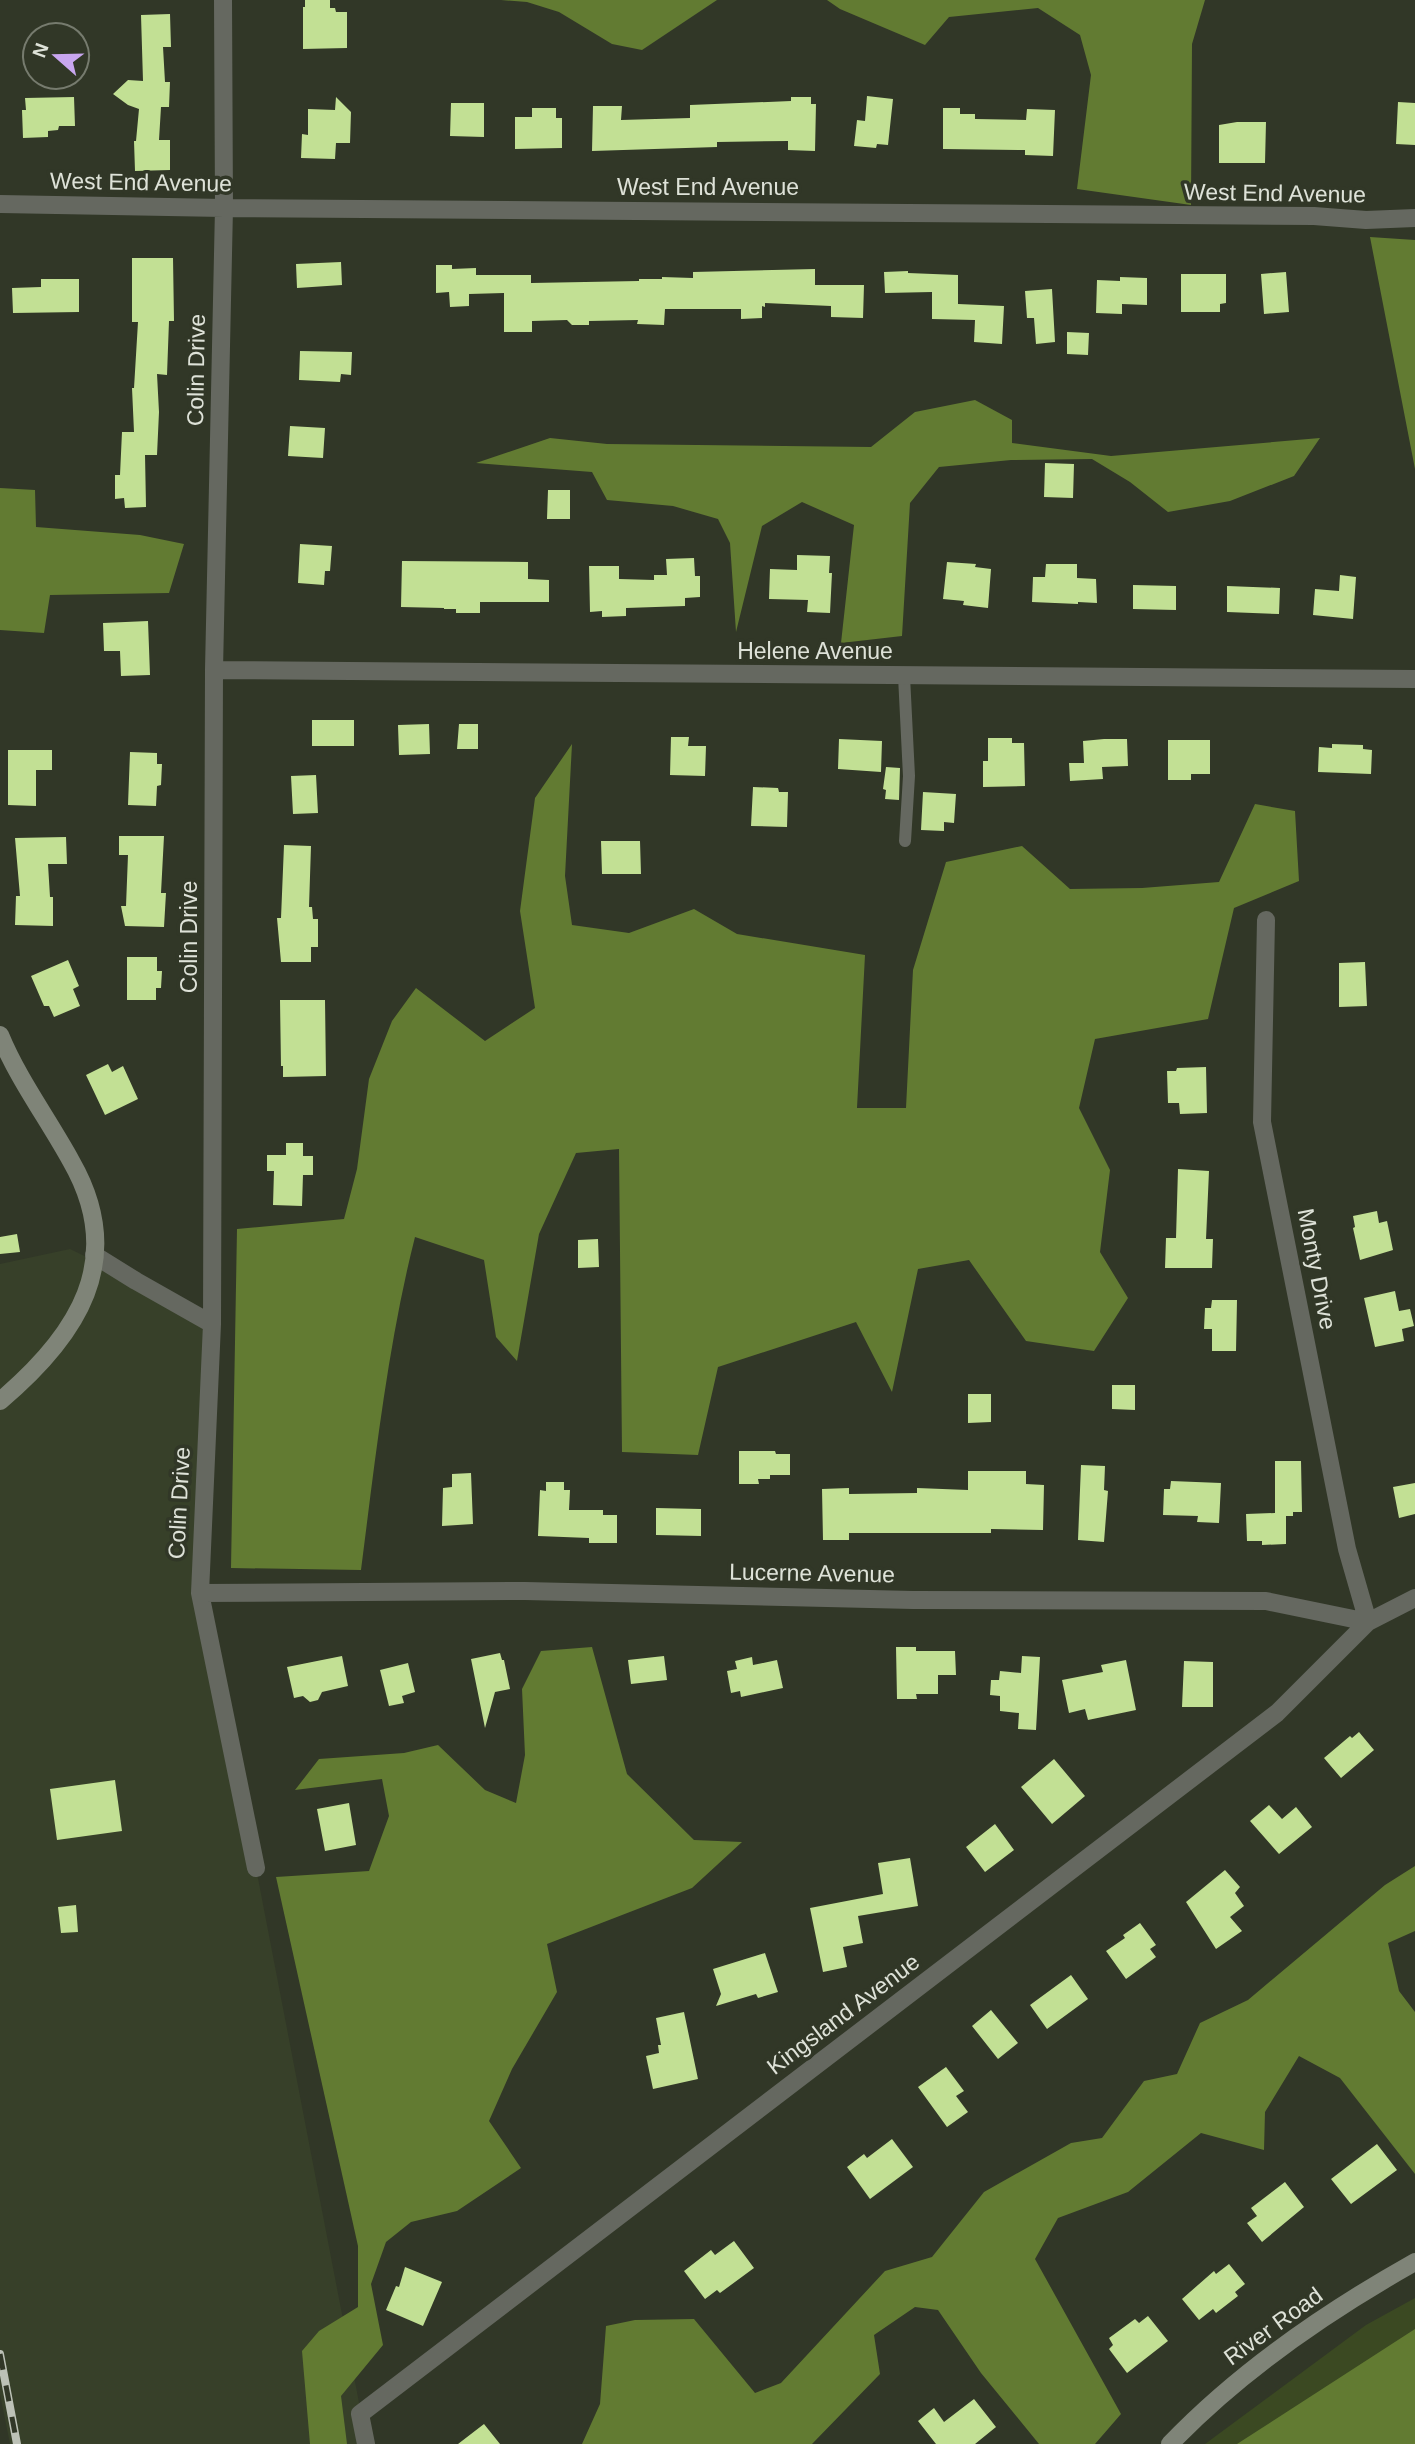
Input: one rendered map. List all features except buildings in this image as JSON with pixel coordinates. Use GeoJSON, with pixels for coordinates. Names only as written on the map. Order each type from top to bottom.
{"type":"FeatureCollection","features":[{"type":"Feature","properties":{"kind":"main road"},"geometry":{"type":"LineString","coordinates":[[0,1035],[80,1178],[92,1216],[94,1255],[89,1284],[77,1317],[46,1358],[0,1401]]}},
{"type":"Feature","properties":{"kind":"main road","name":"River Road"},"geometry":{"type":"LineString","coordinates":[[1170,2444],[1221,2395],[1285,2344],[1356,2296],[1415,2262]]}},
{"type":"Feature","properties":{"kind":"street","name":"Colin Drive"},"geometry":{"type":"LineString","coordinates":[[223,0],[224,208],[214,670],[212,1324],[200,1593],[256,1868]]}},
{"type":"Feature","properties":{"kind":"street","name":"West End Avenue"},"geometry":{"type":"LineString","coordinates":[[0,204],[1300,216],[1366,220],[1415,218]]}},
{"type":"Feature","properties":{"kind":"street","name":"Helene Avenue"},"geometry":{"type":"LineString","coordinates":[[214,670],[1415,679]]}},
{"type":"Feature","properties":{"kind":"street","name":"Monty Drive"},"geometry":{"type":"LineString","coordinates":[[1266,920],[1262,1122],[1348,1549],[1368,1622]]}},
{"type":"Feature","properties":{"kind":"street"},"geometry":{"type":"LineString","coordinates":[[94,1255],[212,1324]]}},
{"type":"Feature","properties":{"kind":"street","name":"Lucerne Avenue"},"geometry":{"type":"LineString","coordinates":[[200,1593],[525,1591],[913,1600],[1266,1601],[1368,1622]]}},
{"type":"Feature","properties":{"kind":"street"},"geometry":{"type":"LineString","coordinates":[[1368,1622],[1415,1598]]}},
{"type":"Feature","properties":{"kind":"street","name":"Kingsland Avenue"},"geometry":{"type":"LineString","coordinates":[[366,2444],[360,2414],[1277,1713],[1368,1622]]}},
{"type":"Feature","properties":{"kind":"lane"},"geometry":{"type":"LineString","coordinates":[[904,676],[909,776],[905,841]]}},
{"type":"Feature","properties":{"kind":"shaded area"},"geometry":{"type":"Polygon","coordinates":[[[70,1249],[136,1281],[212,1324],[200,1593],[367,2444],[10,2444],[0,2394],[0,1264],[70,1249]]]}},
{"type":"Feature","properties":{"kind":"shaded area"},"geometry":{"type":"Polygon","coordinates":[[[1415,2298],[1415,2444],[1205,2444],[1366,2325],[1415,2298]]]}},
{"type":"Feature","properties":{"kind":"green space"},"geometry":{"type":"Polygon","coordinates":[[[501,0],[717,0],[642,50],[612,44],[559,12],[527,2],[501,0]]]}},
{"type":"Feature","properties":{"kind":"green space"},"geometry":{"type":"Polygon","coordinates":[[[827,0],[1205,0],[1192,44],[1191,205],[1077,189],[1091,75],[1080,35],[1038,8],[949,17],[925,45],[840,9],[827,0]]]}},
{"type":"Feature","properties":{"kind":"green space"},"geometry":{"type":"Polygon","coordinates":[[[1370,237],[1415,240],[1415,469],[1370,237]]]}},
{"type":"Feature","properties":{"kind":"green space"},"geometry":{"type":"Polygon","coordinates":[[[975,400],[1012,420],[1012,443],[1111,456],[1320,438],[1294,476],[1230,501],[1168,512],[1130,482],[1092,459],[1011,460],[939,467],[910,503],[902,636],[841,643],[854,525],[802,502],[762,526],[736,632],[730,543],[718,519],[673,506],[607,500],[592,472],[476,463],[550,438],[607,444],[871,447],[915,412],[975,400]]]}},
{"type":"Feature","properties":{"kind":"green space"},"geometry":{"type":"Polygon","coordinates":[[[0,488],[35,490],[36,527],[140,535],[184,544],[169,593],[50,595],[44,633],[0,630],[0,488]]]}},
{"type":"Feature","properties":{"kind":"green space"},"geometry":{"type":"Polygon","coordinates":[[[572,744],[565,876],[572,925],[629,933],[694,909],[737,934],[865,955],[857,1108],[906,1108],[913,970],[946,862],[1022,846],[1070,889],[1142,888],[1219,882],[1255,804],[1295,811],[1299,881],[1234,908],[1208,1019],[1095,1039],[1079,1108],[1110,1170],[1100,1252],[1128,1298],[1094,1351],[1026,1341],[969,1260],[918,1269],[892,1392],[856,1322],[718,1367],[698,1455],[622,1452],[619,1149],[576,1153],[539,1234],[517,1361],[496,1337],[484,1260],[415,1237],[390,1360],[361,1570],[231,1568],[237,1229],[344,1219],[357,1169],[369,1079],[392,1021],[416,988],[485,1041],[535,1008],[520,911],[535,798],[572,744]]]}},
{"type":"Feature","properties":{"kind":"green space"},"geometry":{"type":"Polygon","coordinates":[[[592,1647],[627,1774],[694,1840],[742,1842],[692,1888],[547,1944],[557,1992],[512,2069],[489,2121],[521,2168],[457,2211],[411,2222],[386,2242],[371,2284],[383,2345],[341,2396],[347,2444],[310,2444],[302,2351],[319,2331],[358,2307],[358,2246],[276,1877],[369,1871],[389,1816],[382,1779],[295,1790],[319,1759],[404,1753],[438,1745],[485,1790],[516,1803],[525,1755],[522,1689],[541,1651],[592,1647]]]}},
{"type":"Feature","properties":{"kind":"green space"},"geometry":{"type":"Polygon","coordinates":[[[1415,1866],[1415,1931],[1388,1943],[1399,1991],[1415,2012],[1415,2174],[1340,2078],[1299,2056],[1265,2112],[1264,2150],[1201,2133],[1128,2192],[1058,2218],[1035,2259],[1121,2414],[1095,2444],[1039,2444],[981,2373],[938,2310],[915,2307],[874,2335],[880,2374],[812,2444],[582,2444],[600,2404],[606,2326],[635,2320],[694,2319],[755,2393],[781,2383],[885,2271],[932,2257],[984,2192],[1071,2143],[1102,2138],[1144,2081],[1177,2074],[1200,2023],[1248,2000],[1385,1885],[1415,1866]]]}},
{"type":"Feature","properties":{"kind":"green space"},"geometry":{"type":"Polygon","coordinates":[[[1415,2329],[1415,2444],[1237,2444],[1415,2329]]]}},
{"type":"Feature","properties":{"kind":"railway"},"geometry":{"type":"LineString","coordinates":[[0,2354],[17,2444]]}}]}
